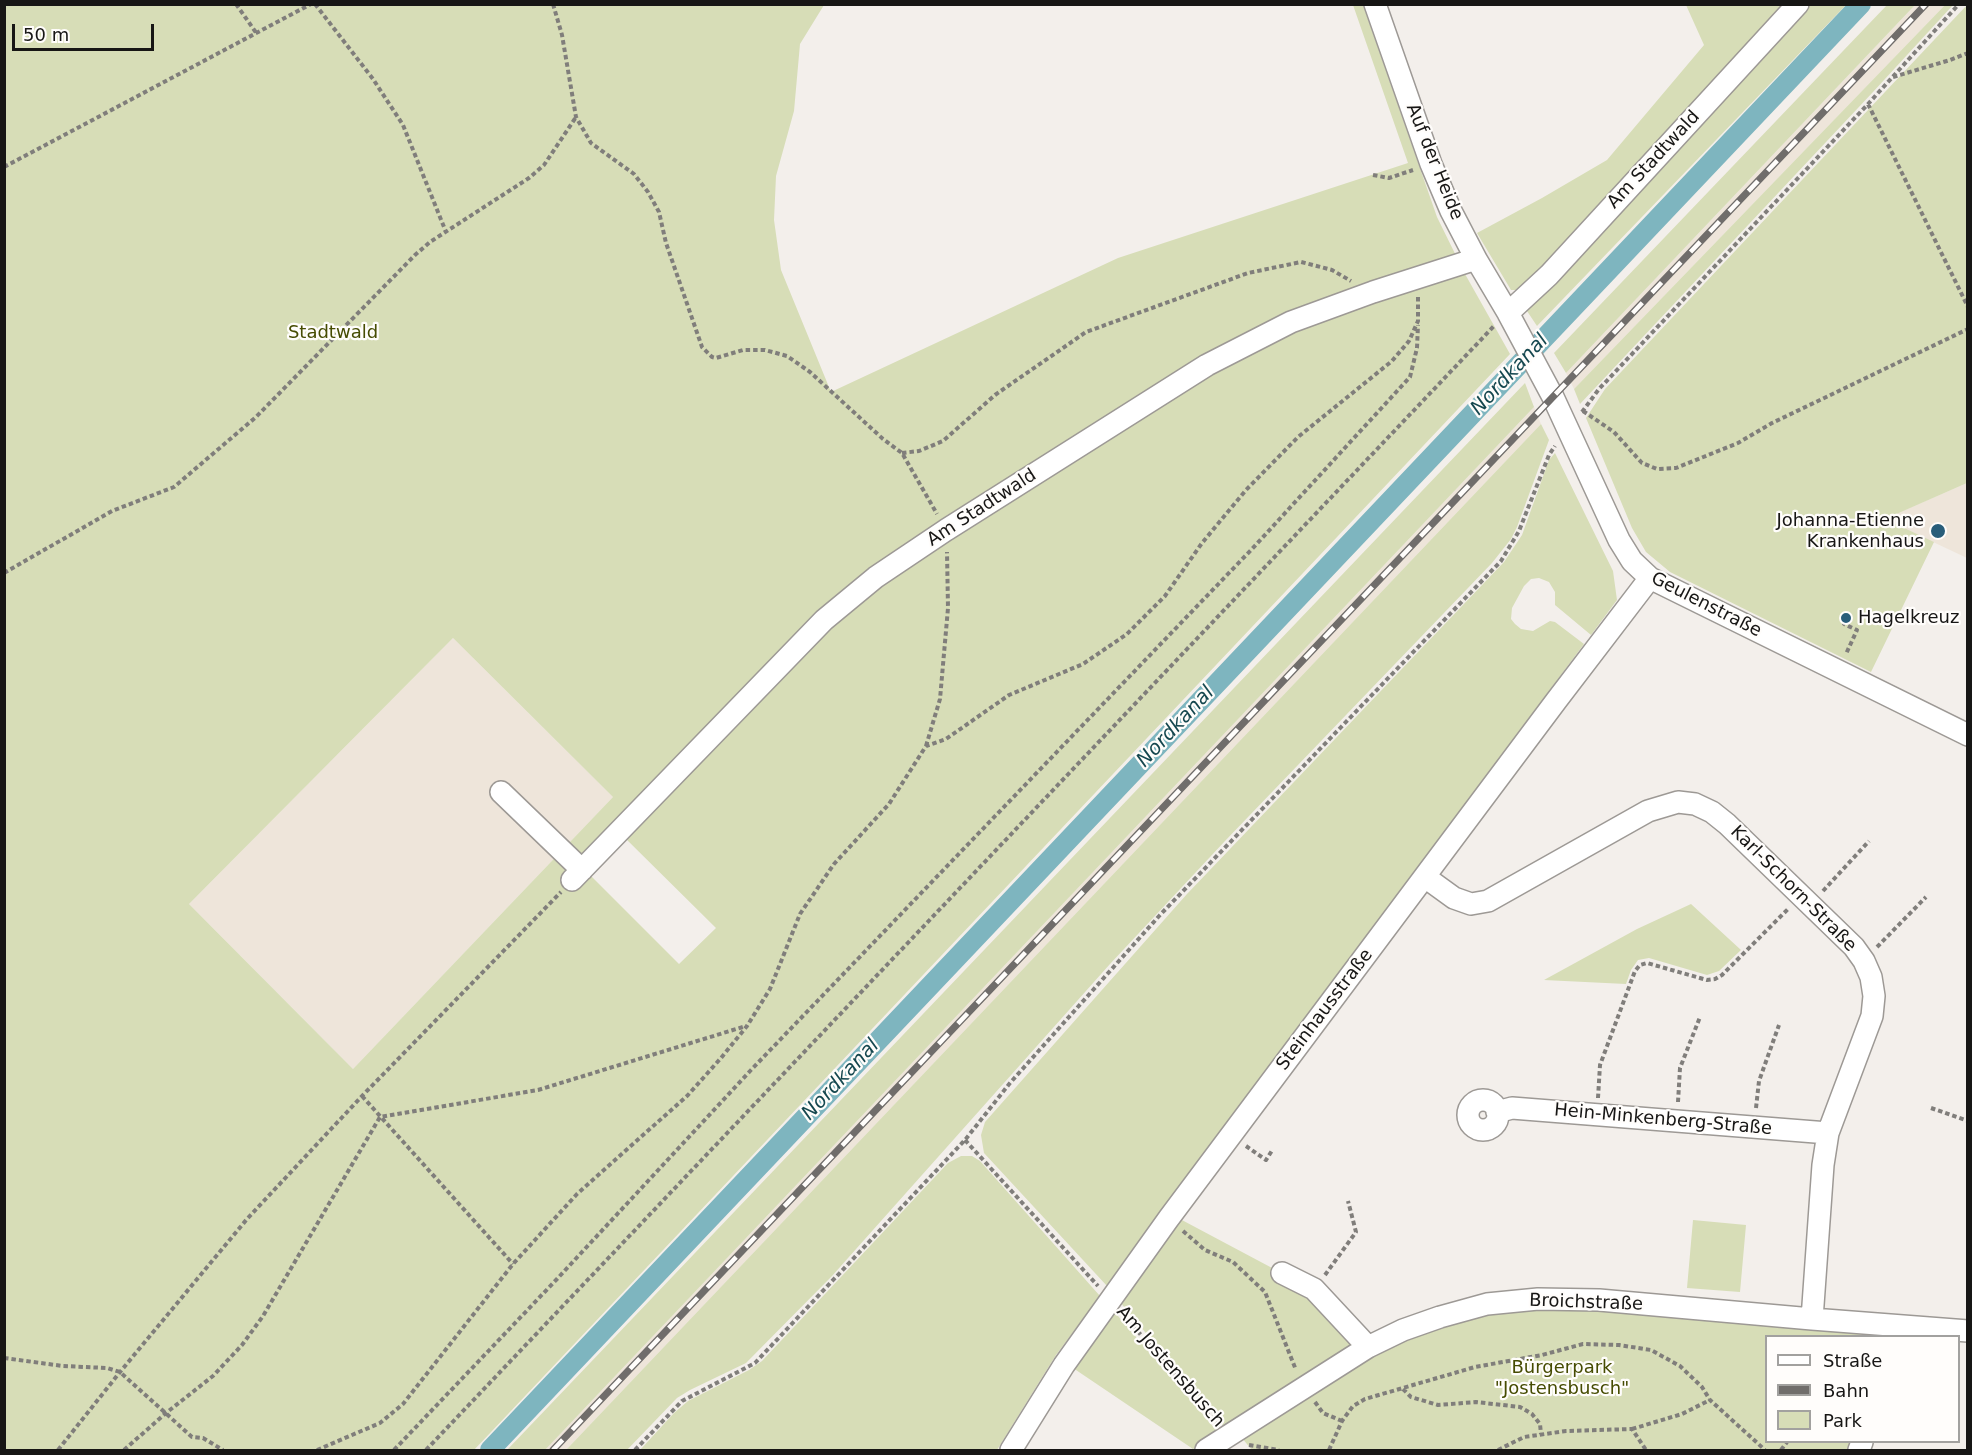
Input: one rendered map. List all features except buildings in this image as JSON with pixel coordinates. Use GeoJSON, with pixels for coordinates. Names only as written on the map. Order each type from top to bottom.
{"type":"FeatureCollection","features":[{"type":"Feature","properties":{"kind":"street","name":"Auf der Heide"},"geometry":{"type":"LineString","coordinates":[[1375,4],[1431,164],[1451,211],[1508,313]]}},
{"type":"Feature","properties":{"kind":"street","name":"Am Stadtwald"},"geometry":{"type":"LineString","coordinates":[[1508,313],[1549,275],[1798,4]]}},
{"type":"Feature","properties":{"kind":"street","name":"Am Stadtwald"},"geometry":{"type":"LineString","coordinates":[[577,875],[824,620],[876,577],[946,530],[1207,365],[1291,322],[1373,292],[1476,259]]}},
{"type":"Feature","properties":{"kind":"street","name":"Geulenstraße"},"geometry":{"type":"LineString","coordinates":[[1508,313],[1568,427],[1619,540],[1632,561],[1650,578],[1968,735]]}},
{"type":"Feature","properties":{"kind":"street","name":"Steinhausstraße"},"geometry":{"type":"LineString","coordinates":[[1011,1450],[1064,1365],[1169,1218],[1650,578]]}},
{"type":"Feature","properties":{"kind":"street"},"geometry":{"type":"LineString","coordinates":[[501,792],[577,875]]}},
{"type":"Feature","properties":{"kind":"street","name":"Karl-Schorn-Straße"},"geometry":{"type":"LineString","coordinates":[[1425,877],[1454,898],[1471,904],[1488,901],[1648,811],[1678,802],[1695,804],[1712,812],[1727,824],[1854,947],[1871,977],[1874,996],[1872,1016],[1828,1133],[1823,1164],[1812,1319]]}},
{"type":"Feature","properties":{"kind":"street","name":"Hein-Minkenberg-Straße"},"geometry":{"type":"LineString","coordinates":[[1497,1112],[1512,1108],[1828,1133]]}},
{"type":"Feature","properties":{"kind":"street"},"geometry":{"type":"LineString","coordinates":[[1281,1273],[1314,1289],[1368,1347]]}},
{"type":"Feature","properties":{"kind":"street","name":"Broichstraße"},"geometry":{"type":"LineString","coordinates":[[1206,1450],[1368,1347],[1403,1330],[1440,1317],[1488,1305],[1538,1299],[1599,1300],[1812,1319],[1909,1332],[1968,1331]]}},
{"type":"Feature","properties":{"kind":"path"},"geometry":{"type":"LineString","coordinates":[[236,4],[257,34]]}},
{"type":"Feature","properties":{"kind":"path"},"geometry":{"type":"LineString","coordinates":[[4,167],[313,4],[373,79],[403,125],[446,232]]}},
{"type":"Feature","properties":{"kind":"path"},"geometry":{"type":"LineString","coordinates":[[317,1450],[380,1423],[403,1404],[513,1264],[577,1194],[688,1095],[721,1058],[747,1026],[770,988],[800,914],[834,864],[889,804],[926,746],[940,699],[948,608],[946,530],[902,453],[883,439],[810,372],[787,356],[765,350],[743,350],[716,358],[711,357],[702,347],[666,243],[658,212],[648,192],[634,174],[591,143],[576,117],[562,35],[553,4]]}},
{"type":"Feature","properties":{"kind":"path"},"geometry":{"type":"LineString","coordinates":[[635,1450],[682,1401],[755,1363],[965,1140],[1010,1083],[1160,915],[1501,561],[1519,531],[1549,455],[1599,389],[1868,104],[1959,4]]}},
{"type":"Feature","properties":{"kind":"path"},"geometry":{"type":"LineString","coordinates":[[1892,78],[1968,53]]}},
{"type":"Feature","properties":{"kind":"path"},"geometry":{"type":"LineString","coordinates":[[1868,104],[1968,307]]}},
{"type":"Feature","properties":{"kind":"path"},"geometry":{"type":"LineString","coordinates":[[4,573],[112,511],[174,487],[256,417],[415,255],[529,178],[544,165],[576,117]]}},
{"type":"Feature","properties":{"kind":"path"},"geometry":{"type":"LineString","coordinates":[[1373,175],[1389,178],[1431,164]]}},
{"type":"Feature","properties":{"kind":"path"},"geometry":{"type":"LineString","coordinates":[[902,453],[918,451],[943,441],[995,394],[1086,332],[1248,273],[1301,262],[1332,270],[1373,292]]}},
{"type":"Feature","properties":{"kind":"path"},"geometry":{"type":"LineString","coordinates":[[394,1450],[557,1280],[750,1070],[1252,549],[1410,377],[1417,348],[1417,278]]}},
{"type":"Feature","properties":{"kind":"path"},"geometry":{"type":"LineString","coordinates":[[426,1450],[1508,313]]}},
{"type":"Feature","properties":{"kind":"path"},"geometry":{"type":"LineString","coordinates":[[926,746],[946,739],[1009,695],[1083,664],[1126,634],[1165,596],[1202,543],[1246,490],[1298,437],[1392,361],[1409,341],[1418,321]]}},
{"type":"Feature","properties":{"kind":"path"},"geometry":{"type":"LineString","coordinates":[[1583,411],[1614,432],[1642,463],[1657,470],[1676,468],[1738,443],[1772,423],[1968,328]]}},
{"type":"Feature","properties":{"kind":"path"},"geometry":{"type":"LineString","coordinates":[[1845,621],[1844,624],[1857,630],[1851,644]]}},
{"type":"Feature","properties":{"kind":"path"},"geometry":{"type":"LineString","coordinates":[[1596,1114],[1600,1065],[1635,971],[1640,965],[1647,963],[1707,980],[1715,979],[1806,900],[1869,841]]}},
{"type":"Feature","properties":{"kind":"path"},"geometry":{"type":"LineString","coordinates":[[57,1450],[247,1219],[362,1096],[577,875]]}},
{"type":"Feature","properties":{"kind":"path"},"geometry":{"type":"LineString","coordinates":[[1864,961],[1926,897]]}},
{"type":"Feature","properties":{"kind":"path"},"geometry":{"type":"LineString","coordinates":[[1676,1120],[1680,1068],[1700,1017]]}},
{"type":"Feature","properties":{"kind":"path"},"geometry":{"type":"LineString","coordinates":[[1755,1127],[1759,1081],[1779,1025]]}},
{"type":"Feature","properties":{"kind":"path"},"geometry":{"type":"LineString","coordinates":[[124,1450],[213,1376],[243,1345],[269,1306],[380,1117],[538,1090],[747,1026]]}},
{"type":"Feature","properties":{"kind":"path"},"geometry":{"type":"LineString","coordinates":[[362,1096],[513,1264]]}},
{"type":"Feature","properties":{"kind":"path"},"geometry":{"type":"LineString","coordinates":[[1931,1107],[1968,1121]]}},
{"type":"Feature","properties":{"kind":"path"},"geometry":{"type":"LineString","coordinates":[[1231,1135],[1266,1160],[1273,1149]]}},
{"type":"Feature","properties":{"kind":"path","name":"Am Jostensbusch"},"geometry":{"type":"LineString","coordinates":[[965,1140],[1111,1300],[1219,1427],[1230,1434]]}},
{"type":"Feature","properties":{"kind":"path"},"geometry":{"type":"LineString","coordinates":[[1314,1289],[1356,1232],[1348,1202]]}},
{"type":"Feature","properties":{"kind":"path"},"geometry":{"type":"LineString","coordinates":[[1169,1218],[1205,1250],[1233,1262],[1265,1292],[1304,1388],[1323,1413],[1342,1421]]}},
{"type":"Feature","properties":{"kind":"path"},"geometry":{"type":"LineString","coordinates":[[1329,1450],[1342,1421],[1353,1406],[1365,1399],[1475,1367],[1542,1355],[1583,1344],[1619,1345],[1651,1350],[1680,1366],[1702,1386],[1710,1400],[1765,1450]]}},
{"type":"Feature","properties":{"kind":"path"},"geometry":{"type":"LineString","coordinates":[[4,1358],[63,1366],[107,1368],[120,1372],[192,1437],[203,1438],[223,1450]]}},
{"type":"Feature","properties":{"kind":"path"},"geometry":{"type":"LineString","coordinates":[[1403,1389],[1411,1397],[1438,1405],[1476,1402],[1520,1407],[1532,1414],[1540,1424],[1541,1434]]}},
{"type":"Feature","properties":{"kind":"path"},"geometry":{"type":"LineString","coordinates":[[1498,1450],[1524,1437],[1541,1434],[1632,1429],[1682,1414],[1710,1400]]}},
{"type":"Feature","properties":{"kind":"path"},"geometry":{"type":"LineString","coordinates":[[1632,1429],[1646,1450]]}},
{"type":"Feature","properties":{"kind":"path"},"geometry":{"type":"LineString","coordinates":[[1248,1445],[1279,1450]]}},
{"type":"Feature","properties":{"kind":"shaded area"},"geometry":{"type":"Polygon","coordinates":[[[1915,5],[1945,5],[1574,389],[1566,373],[1915,5]]]}},
{"type":"Feature","properties":{"kind":"shaded area"},"geometry":{"type":"Polygon","coordinates":[[[1534,407],[1541,424],[566,1450],[545,1450],[1534,407]]]}},
{"type":"Feature","properties":{"kind":"shaded area","name":"Johanna-Etienne Krankenhaus"},"geometry":{"type":"Polygon","coordinates":[[[1967,483],[1967,558],[1884,519],[1967,483]]]}},
{"type":"Feature","properties":{"kind":"shaded area"},"geometry":{"type":"Polygon","coordinates":[[[453,638],[613,797],[353,1069],[189,904],[453,638]]]}},
{"type":"Feature","properties":{"kind":"green space","name":"Stadtwald"},"geometry":{"type":"Polygon","coordinates":[[[4,5],[824,5],[800,44],[794,111],[776,176],[774,220],[781,270],[831,392],[1118,258],[1408,163],[1353,5],[1363,5],[1437,217],[1465,274],[1510,354],[474,1450],[5,1450],[4,5]],[[453,638],[189,904],[353,1069],[613,797],[453,638]],[[624,837],[588,873],[679,964],[716,928],[624,837]]]}},
{"type":"Feature","properties":{"kind":"green space"},"geometry":{"type":"Polygon","coordinates":[[[1686,5],[1790,5],[1522,290],[1511,290],[1477,233],[1607,160],[1704,45],[1686,5]]]}},
{"type":"Feature","properties":{"kind":"green space"},"geometry":{"type":"Polygon","coordinates":[[[1806,5],[1846,5],[1537,326],[1525,308],[1806,5]]]}},
{"type":"Feature","properties":{"kind":"green space"},"geometry":{"type":"Polygon","coordinates":[[[1887,5],[1915,5],[1566,373],[1554,353],[1887,5]]]}},
{"type":"Feature","properties":{"kind":"green space"},"geometry":{"type":"Polygon","coordinates":[[[1945,5],[1953,5],[1580,404],[1574,389],[1945,5]]]}},
{"type":"Feature","properties":{"kind":"green space"},"geometry":{"type":"Polygon","coordinates":[[[1967,5],[1967,483],[1885,519],[1934,542],[1871,672],[1670,572],[1646,552],[1632,528],[1586,418],[1605,389],[1967,5]]]}},
{"type":"Feature","properties":{"kind":"green space"},"geometry":{"type":"Polygon","coordinates":[[[1525,383],[1534,407],[545,1450],[507,1450],[1525,383]]]}},
{"type":"Feature","properties":{"kind":"green space"},"geometry":{"type":"Polygon","coordinates":[[[1541,424],[1549,440],[1517,527],[1511,539],[1492,563],[1110,964],[832,1276],[746,1363],[677,1398],[627,1450],[566,1450],[1541,424]]]}},
{"type":"Feature","properties":{"kind":"green space"},"geometry":{"type":"Polygon","coordinates":[[[1555,453],[1613,571],[1617,600],[1591,635],[1555,605],[1555,592],[1549,582],[1539,578],[1531,579],[1524,586],[1512,608],[1511,619],[1515,624],[1521,629],[1533,631],[1550,621],[1555,622],[1584,644],[1107,1286],[984,1153],[981,1135],[985,1122],[1187,894],[1504,562],[1522,535],[1549,460],[1555,453]]]}},
{"type":"Feature","properties":{"kind":"green space"},"geometry":{"type":"Polygon","coordinates":[[[1691,904],[1741,950],[1719,971],[1707,975],[1649,958],[1638,960],[1626,984],[1544,980],[1637,929],[1691,904]]]}},
{"type":"Feature","properties":{"kind":"green space"},"geometry":{"type":"Polygon","coordinates":[[[961,1156],[972,1156],[980,1161],[1100,1296],[1056,1355],[997,1450],[640,1450],[688,1401],[762,1361],[948,1163],[961,1156]]]}},
{"type":"Feature","properties":{"kind":"green space"},"geometry":{"type":"Polygon","coordinates":[[[1180,1219],[1274,1269],[1307,1292],[1352,1344],[1225,1428],[1120,1302],[1180,1219]]]}},
{"type":"Feature","properties":{"kind":"green space"},"geometry":{"type":"Polygon","coordinates":[[[1693,1220],[1746,1225],[1740,1292],[1687,1288],[1693,1220]]]}},
{"type":"Feature","properties":{"kind":"green space","name":"Bürgerpark \"Jostensbusch\""},"geometry":{"type":"Polygon","coordinates":[[[1540,1307],[1597,1308],[1883,1335],[1765,1335],[1765,1443],[1850,1443],[1847,1450],[1252,1450],[1241,1437],[1377,1351],[1440,1325],[1490,1313],[1540,1307]]]}},
{"type":"Feature","properties":{"kind":"green space"},"geometry":{"type":"Polygon","coordinates":[[[1114,1311],[1218,1432],[1193,1449],[1073,1368],[1114,1311]]]}},
{"type":"Feature","properties":{"kind":"waterway","name":"Nordkanal"},"geometry":{"type":"LineString","coordinates":[[490,1450],[1861,4]]}},
{"type":"Feature","properties":{"kind":"railway"},"geometry":{"type":"LineString","coordinates":[[553,1450],[1926,4]]}},
{"type":"Feature","properties":{"kind":"place","name":"Johanna-Etienne Krankenhaus"},"geometry":{"type":"Point","coordinates":[1938,531]}},
{"type":"Feature","properties":{"kind":"place","name":"Hagelkreuz"},"geometry":{"type":"Point","coordinates":[1846,618]}}]}
